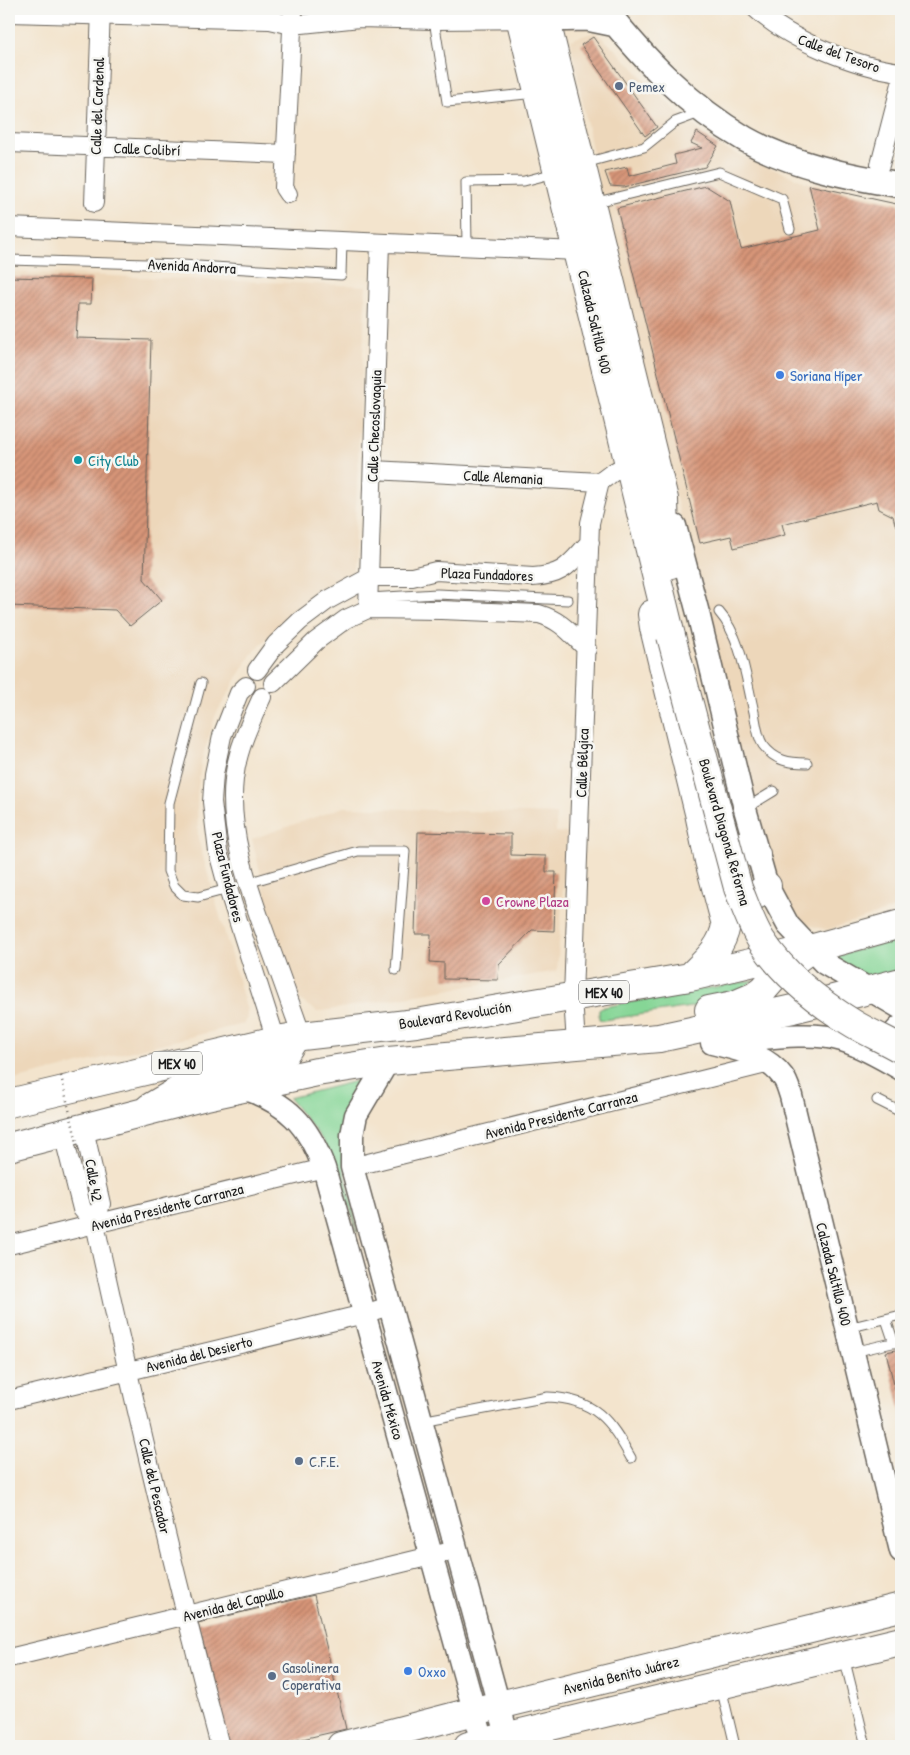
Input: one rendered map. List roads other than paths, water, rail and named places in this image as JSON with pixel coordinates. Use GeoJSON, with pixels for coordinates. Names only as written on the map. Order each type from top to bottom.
{"type":"FeatureCollection","features":[{"type":"Feature","properties":{"kind":"main road"},"geometry":{"type":"LineString","coordinates":[[532,14],[588,18],[610,16],[658,71],[704,111],[746,140],[792,160],[843,174],[901,185]]}},
{"type":"Feature","properties":{"kind":"main road","name":"Calzada Saltillo 400"},"geometry":{"type":"LineString","coordinates":[[532,14],[539,93],[569,168],[590,203],[664,499],[665,538],[679,632]]}},
{"type":"Feature","properties":{"kind":"main road","name":"Calzada Saltillo 400"},"geometry":{"type":"LineString","coordinates":[[532,14],[569,168],[578,251],[628,464],[653,560],[679,632]]}},
{"type":"Feature","properties":{"kind":"main road"},"geometry":{"type":"LineString","coordinates":[[653,560],[650,600],[654,628],[726,925],[724,936],[717,950],[690,977]]}},
{"type":"Feature","properties":{"kind":"main road","name":"Boulevard Diagonal Reforma"},"geometry":{"type":"LineString","coordinates":[[679,632],[753,883],[761,906],[775,934],[795,960],[836,995],[901,1033]]}},
{"type":"Feature","properties":{"kind":"main road","name":"Boulevard Diagonal Reforma"},"geometry":{"type":"LineString","coordinates":[[679,632],[738,888],[761,940],[783,968],[813,995],[856,1025],[897,1060]]}},
{"type":"Feature","properties":{"kind":"main road"},"geometry":{"type":"LineString","coordinates":[[709,861],[715,852],[722,847],[730,845],[748,848],[756,854]]}},
{"type":"Feature","properties":{"kind":"main road"},"geometry":{"type":"LineString","coordinates":[[718,893],[727,899],[744,900],[760,893],[766,886]]}},
{"type":"Feature","properties":{"kind":"main road","name":"Boulevard Revolución"},"geometry":{"type":"LineString","coordinates":[[9,1103],[289,1038],[416,1022],[690,977],[810,949],[901,924]]}},
{"type":"Feature","properties":{"kind":"main road"},"geometry":{"type":"LineString","coordinates":[[618,1041],[668,1018],[734,1005],[755,996],[778,973],[810,949]]}},
{"type":"Feature","properties":{"kind":"main road","name":"MEX 40"},"geometry":{"type":"LineString","coordinates":[[9,1147],[75,1138],[126,1118],[206,1096],[317,1072],[388,1061],[659,1038],[793,1009],[901,982]]}},
{"type":"Feature","properties":{"kind":"main road","name":"Avenida Benito Juárez"},"geometry":{"type":"LineString","coordinates":[[341,1746],[487,1708],[901,1607]]}},
{"type":"Feature","properties":{"kind":"main road"},"geometry":{"type":"LineString","coordinates":[[491,1744],[901,1641]]}},
{"type":"Feature","properties":{"kind":"street"},"geometry":{"type":"LineString","coordinates":[[9,13],[100,12],[270,20],[295,15],[434,20],[532,14]]}},
{"type":"Feature","properties":{"kind":"street","name":"Calle del Cardenal"},"geometry":{"type":"LineString","coordinates":[[94,203],[100,12]]}},
{"type":"Feature","properties":{"kind":"street","name":"Calle del Tesoro"},"geometry":{"type":"LineString","coordinates":[[766,12],[795,38],[833,53],[887,70],[901,72]]}},
{"type":"Feature","properties":{"kind":"street"},"geometry":{"type":"LineString","coordinates":[[288,194],[284,188],[295,15]]}},
{"type":"Feature","properties":{"kind":"street"},"geometry":{"type":"LineString","coordinates":[[880,165],[901,84]]}},
{"type":"Feature","properties":{"kind":"street","name":"Calle Colibrí"},"geometry":{"type":"LineString","coordinates":[[9,143],[286,154]]}},
{"type":"Feature","properties":{"kind":"street","name":"Avenida Andorra"},"geometry":{"type":"LineString","coordinates":[[9,227],[578,251]]}},
{"type":"Feature","properties":{"kind":"street","name":"Calle Checoslovaquia"},"geometry":{"type":"LineString","coordinates":[[368,604],[380,243]]}},
{"type":"Feature","properties":{"kind":"street"},"geometry":{"type":"LineString","coordinates":[[600,482],[628,464]]}},
{"type":"Feature","properties":{"kind":"street","name":"Calle Alemania"},"geometry":{"type":"LineString","coordinates":[[373,470],[600,482]]}},
{"type":"Feature","properties":{"kind":"street","name":"Calle Bélgica"},"geometry":{"type":"LineString","coordinates":[[576,1045],[573,997],[590,524],[600,482]]}},
{"type":"Feature","properties":{"kind":"street"},"geometry":{"type":"LineString","coordinates":[[664,499],[677,532],[756,854],[766,886],[788,925],[824,963],[901,1008]]}},
{"type":"Feature","properties":{"kind":"street","name":"Plaza Fundadores"},"geometry":{"type":"LineString","coordinates":[[257,670],[276,644],[300,621],[328,600],[370,577],[412,577],[436,571],[533,577],[549,576],[561,571],[590,542]]}},
{"type":"Feature","properties":{"kind":"street"},"geometry":{"type":"LineString","coordinates":[[273,683],[270,674],[257,670],[247,677],[246,686],[252,695],[262,697],[269,693],[273,683],[316,641],[368,604],[441,610],[539,614],[552,618],[561,624],[587,649]]}},
{"type":"Feature","properties":{"kind":"street","name":"Plaza Fundadores"},"geometry":{"type":"LineString","coordinates":[[246,686],[239,693],[222,736],[214,774],[212,802],[218,852],[228,889],[289,1038]]}},
{"type":"Feature","properties":{"kind":"street","name":"Plaza Fundadores"},"geometry":{"type":"LineString","coordinates":[[262,697],[248,725],[240,749],[234,779],[233,810],[238,845],[247,883],[289,1038]]}},
{"type":"Feature","properties":{"kind":"street"},"geometry":{"type":"LineString","coordinates":[[228,889],[247,883]]}},
{"type":"Feature","properties":{"kind":"street"},"geometry":{"type":"LineString","coordinates":[[897,1060],[887,1048],[892,1034],[901,1026]]}},
{"type":"Feature","properties":{"kind":"street"},"geometry":{"type":"LineString","coordinates":[[659,1038],[712,1043],[789,1036],[826,1036],[844,1040],[897,1060]]}},
{"type":"Feature","properties":{"kind":"street"},"geometry":{"type":"LineString","coordinates":[[126,1118],[175,1087],[288,1058],[289,1038]]}},
{"type":"Feature","properties":{"kind":"street","name":"Calzada Saltillo 400"},"geometry":{"type":"LineString","coordinates":[[712,1043],[754,1054],[770,1063],[784,1078],[791,1096],[901,1551]]}},
{"type":"Feature","properties":{"kind":"street","name":"Avenida México"},"geometry":{"type":"LineString","coordinates":[[388,1061],[356,1115],[352,1135],[352,1167],[456,1550],[487,1708],[491,1744]]}},
{"type":"Feature","properties":{"kind":"street","name":"Avenida Presidente Carranza"},"geometry":{"type":"LineString","coordinates":[[352,1167],[770,1063]]}},
{"type":"Feature","properties":{"kind":"street","name":"Avenida México"},"geometry":{"type":"LineString","coordinates":[[244,1088],[266,1096],[286,1109],[303,1126],[316,1146],[324,1168],[432,1556],[487,1708]]}},
{"type":"Feature","properties":{"kind":"street","name":"Calle 42"},"geometry":{"type":"LineString","coordinates":[[75,1138],[82,1209],[95,1224]]}},
{"type":"Feature","properties":{"kind":"street","name":"Avenida Presidente Carranza"},"geometry":{"type":"LineString","coordinates":[[9,1245],[324,1168]]}},
{"type":"Feature","properties":{"kind":"street","name":"Calle del Pescador"},"geometry":{"type":"LineString","coordinates":[[95,1224],[127,1371],[185,1616],[220,1746]]}},
{"type":"Feature","properties":{"kind":"street","name":"Avenida del Desierto"},"geometry":{"type":"LineString","coordinates":[[9,1400],[364,1314],[389,1306]]}},
{"type":"Feature","properties":{"kind":"street","name":"Avenida del Capullo"},"geometry":{"type":"LineString","coordinates":[[9,1658],[456,1550]]}},
{"type":"Feature","properties":{"kind":"lane"},"geometry":{"type":"LineString","coordinates":[[434,20],[447,102],[539,93]]}},
{"type":"Feature","properties":{"kind":"lane"},"geometry":{"type":"LineString","coordinates":[[467,246],[466,182],[524,181],[644,147],[675,122],[704,111]]}},
{"type":"Feature","properties":{"kind":"lane"},"geometry":{"type":"LineString","coordinates":[[590,203],[719,172],[782,199],[790,229]]}},
{"type":"Feature","properties":{"kind":"lane","name":"Avenida Andorra"},"geometry":{"type":"LineString","coordinates":[[9,260],[182,265],[341,275],[342,241]]}},
{"type":"Feature","properties":{"kind":"lane"},"geometry":{"type":"LineString","coordinates":[[368,604],[437,594],[568,600]]}},
{"type":"Feature","properties":{"kind":"lane"},"geometry":{"type":"LineString","coordinates":[[719,612],[728,622],[741,658],[760,739],[771,754],[789,763],[807,762]]}},
{"type":"Feature","properties":{"kind":"lane"},"geometry":{"type":"LineString","coordinates":[[201,683],[169,803],[168,871],[174,886],[183,895],[198,897],[228,889]]}},
{"type":"Feature","properties":{"kind":"lane"},"geometry":{"type":"LineString","coordinates":[[745,809],[774,791]]}},
{"type":"Feature","properties":{"kind":"lane"},"geometry":{"type":"LineString","coordinates":[[247,883],[358,851],[405,851],[396,970]]}},
{"type":"Feature","properties":{"kind":"lane"},"geometry":{"type":"LineString","coordinates":[[877,1100],[901,1112]]}},
{"type":"Feature","properties":{"kind":"lane"},"geometry":{"type":"LineString","coordinates":[[847,1328],[901,1315]]}},
{"type":"Feature","properties":{"kind":"lane"},"geometry":{"type":"LineString","coordinates":[[853,1352],[897,1342],[886,1319]]}},
{"type":"Feature","properties":{"kind":"lane"},"geometry":{"type":"LineString","coordinates":[[421,1421],[548,1398],[566,1398],[598,1412],[615,1429],[631,1458]]}},
{"type":"Feature","properties":{"kind":"lane"},"geometry":{"type":"LineString","coordinates":[[843,1655],[866,1746]]}},
{"type":"Feature","properties":{"kind":"lane"},"geometry":{"type":"LineString","coordinates":[[720,1685],[734,1746]]}},
{"type":"Feature","properties":{"kind":"place","name":"Pemex"},"geometry":{"type":"Point","coordinates":[619,86]}},
{"type":"Feature","properties":{"kind":"place","name":"Soriana Híper"},"geometry":{"type":"Point","coordinates":[780,375]}},
{"type":"Feature","properties":{"kind":"place","name":"City Club"},"geometry":{"type":"Point","coordinates":[78,460]}},
{"type":"Feature","properties":{"kind":"place","name":"Crowne Plaza"},"geometry":{"type":"Point","coordinates":[486,901]}},
{"type":"Feature","properties":{"kind":"place","name":"C.F.E."},"geometry":{"type":"Point","coordinates":[299,1461]}},
{"type":"Feature","properties":{"kind":"place","name":"Oxxo"},"geometry":{"type":"Point","coordinates":[408,1671]}},
{"type":"Feature","properties":{"kind":"place","name":"Gasolinera Coperativa"},"geometry":{"type":"Point","coordinates":[272,1676]}}]}
